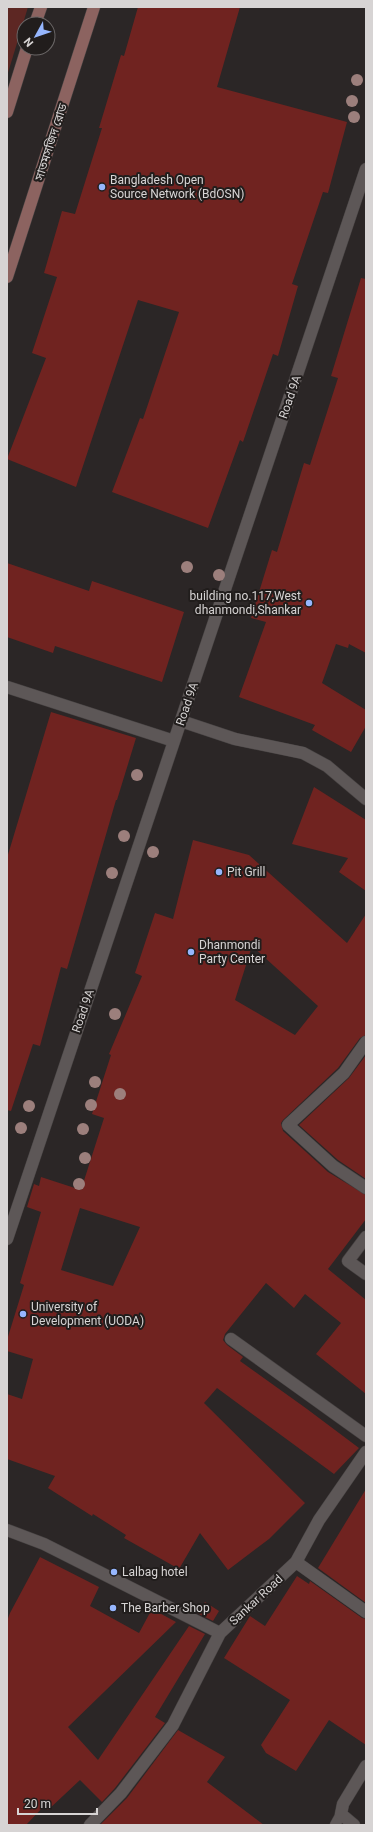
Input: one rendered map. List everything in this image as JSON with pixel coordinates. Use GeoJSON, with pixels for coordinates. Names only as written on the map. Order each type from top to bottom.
{"type":"FeatureCollection","features":[{"type":"Feature","properties":{"kind":"main road","name":"সাতমসজিদ রোড"},"geometry":{"type":"LineString","coordinates":[[7,277],[94,7]]}},
{"type":"Feature","properties":{"kind":"main road"},"geometry":{"type":"LineString","coordinates":[[7,112],[25,56]]}},
{"type":"Feature","properties":{"kind":"street","name":"Road 9A"},"geometry":{"type":"LineString","coordinates":[[7,1239],[366,169]]}},
{"type":"Feature","properties":{"kind":"street"},"geometry":{"type":"LineString","coordinates":[[7,687],[174,741]]}},
{"type":"Feature","properties":{"kind":"street"},"geometry":{"type":"LineString","coordinates":[[181,721],[234,739],[303,753],[327,766],[366,799]]}},
{"type":"Feature","properties":{"kind":"street"},"geometry":{"type":"LineString","coordinates":[[366,1042],[344,1073],[288,1125],[333,1166],[366,1188]]}},
{"type":"Feature","properties":{"kind":"street"},"geometry":{"type":"LineString","coordinates":[[366,1237],[348,1261],[366,1274]]}},
{"type":"Feature","properties":{"kind":"street"},"geometry":{"type":"LineString","coordinates":[[232,1339],[366,1436]]}},
{"type":"Feature","properties":{"kind":"street","name":"Sankar Road"},"geometry":{"type":"LineString","coordinates":[[7,1530],[44,1544],[220,1633],[296,1562],[318,1520],[366,1452]]}},
{"type":"Feature","properties":{"kind":"street"},"geometry":{"type":"LineString","coordinates":[[296,1562],[366,1612]]}},
{"type":"Feature","properties":{"kind":"street"},"geometry":{"type":"LineString","coordinates":[[90,1825],[121,1793],[172,1725],[220,1633]]}},
{"type":"Feature","properties":{"kind":"street"},"geometry":{"type":"LineString","coordinates":[[354,1825],[341,1814],[343,1804],[366,1766]]}},
{"type":"Feature","properties":{"kind":"lane"},"geometry":{"type":"LineString","coordinates":[[335,1825],[341,1814]]}},
{"type":"Feature","properties":{"kind":"shaded area"},"geometry":{"type":"Polygon","coordinates":[[[7,7],[28,7],[25,16],[16,16],[16,46],[7,76],[7,7]]]}},
{"type":"Feature","properties":{"kind":"building"},"geometry":{"type":"Polygon","coordinates":[[[138,7],[240,7],[217,87],[347,122],[328,193],[323,192],[292,284],[298,286],[278,356],[273,354],[243,442],[240,440],[208,528],[112,492],[140,418],[143,419],[179,312],[138,300],[76,487],[7,459],[46,358],[32,353],[57,277],[44,273],[62,211],[75,214],[102,128],[99,128],[121,55],[124,56],[138,7]]]}},
{"type":"Feature","properties":{"kind":"building"},"geometry":{"type":"Polygon","coordinates":[[[361,278],[366,279],[366,653],[349,644],[348,648],[336,644],[322,683],[366,710],[366,726],[351,752],[312,730],[315,725],[239,697],[266,622],[251,618],[272,550],[277,552],[304,463],[310,465],[338,378],[331,376],[361,278]]]}},
{"type":"Feature","properties":{"kind":"building"},"geometry":{"type":"Polygon","coordinates":[[[7,563],[89,591],[92,581],[184,612],[162,682],[55,646],[53,653],[7,637],[7,563]]]}},
{"type":"Feature","properties":{"kind":"building"},"geometry":{"type":"Polygon","coordinates":[[[51,712],[136,738],[116,800],[67,969],[61,967],[40,1046],[33,1044],[11,1111],[7,1110],[7,858],[51,712]]]}},
{"type":"Feature","properties":{"kind":"building"},"geometry":{"type":"Polygon","coordinates":[[[314,787],[366,820],[366,891],[339,872],[348,858],[292,844],[314,787]]]}},
{"type":"Feature","properties":{"kind":"building"},"geometry":{"type":"Polygon","coordinates":[[[193,840],[249,855],[347,943],[366,914],[366,1035],[360,1038],[338,1068],[281,1123],[283,1131],[328,1172],[366,1195],[366,1219],[328,1269],[366,1300],[366,1394],[316,1354],[341,1323],[305,1294],[294,1308],[266,1283],[225,1334],[223,1340],[227,1345],[243,1357],[240,1361],[359,1448],[334,1474],[217,1388],[204,1403],[305,1503],[269,1539],[228,1570],[200,1533],[179,1569],[124,1538],[126,1535],[93,1514],[92,1516],[48,1488],[55,1476],[7,1459],[7,1394],[22,1399],[33,1359],[7,1351],[7,1340],[24,1285],[20,1283],[41,1212],[27,1207],[34,1184],[39,1186],[41,1177],[81,1190],[104,1118],[92,1114],[111,1055],[109,1054],[142,976],[135,973],[155,913],[173,919],[193,840]],[[252,946],[235,1000],[295,1035],[318,1006],[252,946]],[[80,1208],[61,1270],[113,1286],[140,1227],[80,1208]]]}},
{"type":"Feature","properties":{"kind":"building"},"geometry":{"type":"Polygon","coordinates":[[[366,1055],[366,1179],[338,1160],[299,1125],[349,1078],[366,1055]]]}},
{"type":"Feature","properties":{"kind":"building"},"geometry":{"type":"Polygon","coordinates":[[[366,1489],[366,1603],[318,1568],[366,1489]]]}},
{"type":"Feature","properties":{"kind":"building"},"geometry":{"type":"Polygon","coordinates":[[[40,1557],[99,1587],[90,1606],[139,1633],[152,1609],[176,1622],[68,1727],[98,1760],[189,1626],[205,1634],[155,1717],[165,1723],[115,1788],[102,1802],[80,1780],[48,1810],[44,1806],[26,1825],[7,1825],[7,1621],[40,1557]]]}},
{"type":"Feature","properties":{"kind":"building"},"geometry":{"type":"Polygon","coordinates":[[[297,1576],[309,1584],[310,1581],[362,1618],[366,1619],[366,1745],[329,1720],[296,1771],[266,1753],[261,1745],[290,1700],[224,1658],[250,1616],[265,1626],[297,1576]]]}},
{"type":"Feature","properties":{"kind":"building"},"geometry":{"type":"Polygon","coordinates":[[[205,1602],[219,1611],[213,1621],[197,1613],[205,1602]]]}},
{"type":"Feature","properties":{"kind":"building"},"geometry":{"type":"Polygon","coordinates":[[[178,1730],[225,1757],[207,1782],[264,1825],[100,1825],[127,1798],[178,1730]]]}},
{"type":"Feature","properties":{"kind":"place","name":"Bangladesh Open Source Network (BdOSN)"},"geometry":{"type":"Point","coordinates":[102,187]}},
{"type":"Feature","properties":{"kind":"place","name":"building no.117,West dhanmondi,Shankar"},"geometry":{"type":"Point","coordinates":[309,603]}},
{"type":"Feature","properties":{"kind":"place","name":"Pit Grill"},"geometry":{"type":"Point","coordinates":[219,872]}},
{"type":"Feature","properties":{"kind":"place","name":"Dhanmondi Party Center"},"geometry":{"type":"Point","coordinates":[191,952]}},
{"type":"Feature","properties":{"kind":"place","name":"University of Development (UODA)"},"geometry":{"type":"Point","coordinates":[23,1314]}},
{"type":"Feature","properties":{"kind":"place","name":"Lalbag hotel"},"geometry":{"type":"Point","coordinates":[114,1572]}},
{"type":"Feature","properties":{"kind":"place","name":"The Barber Shop"},"geometry":{"type":"Point","coordinates":[113,1608]}}]}
